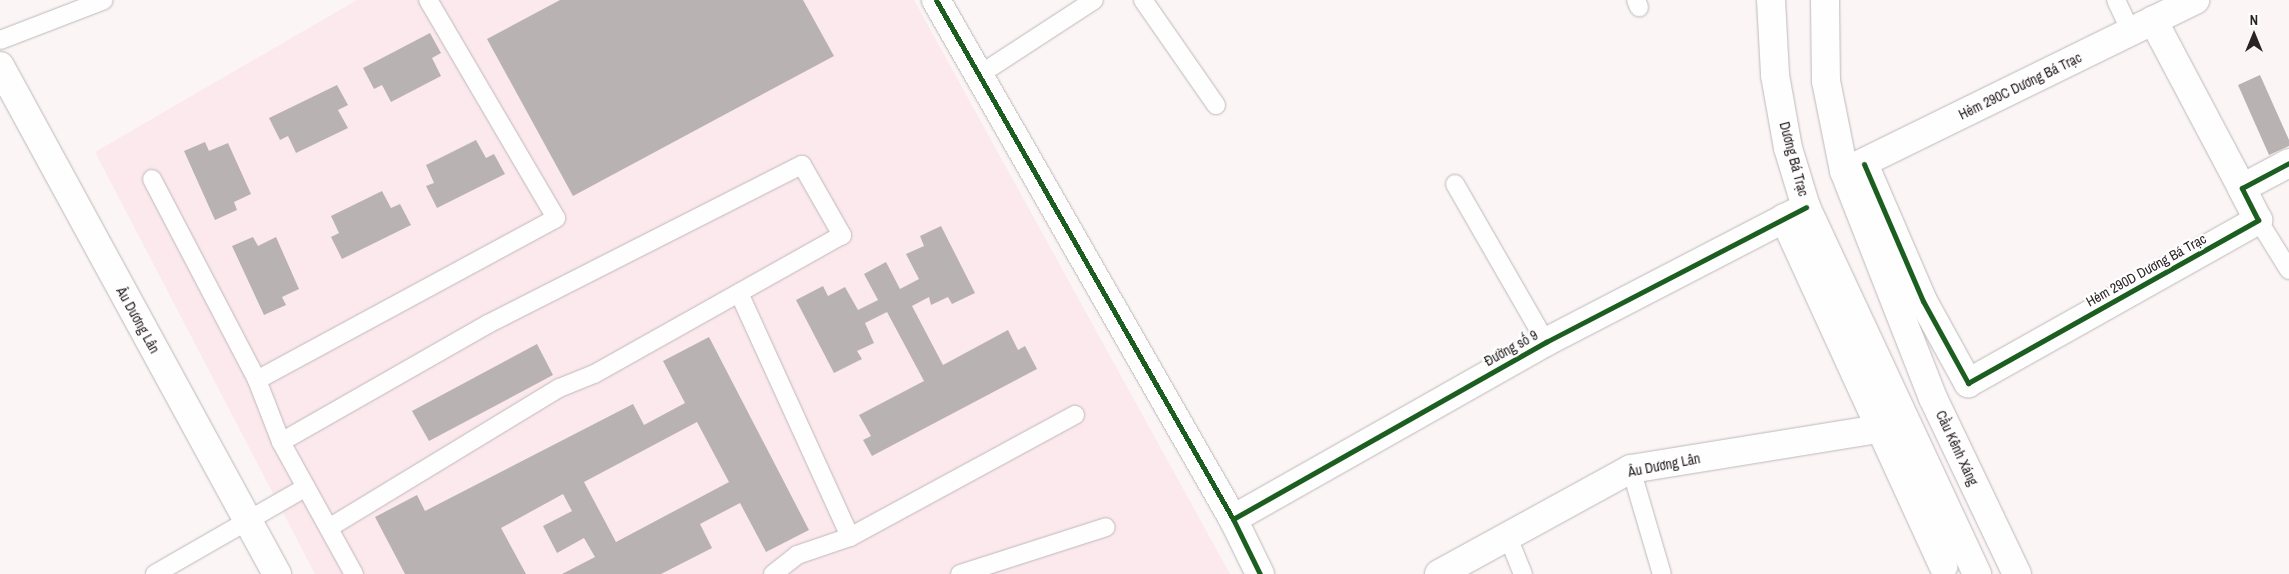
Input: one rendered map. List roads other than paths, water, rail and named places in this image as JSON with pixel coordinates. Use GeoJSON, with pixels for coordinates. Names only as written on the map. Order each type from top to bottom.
{"type":"FeatureCollection","features":[{"type":"Feature","properties":{"kind":"street"},"geometry":{"type":"LineString","coordinates":[[936,0],[1233,519],[1260,574]]}},
{"type":"Feature","properties":{"kind":"street","name":"Dương Bá Trạc"},"geometry":{"type":"LineString","coordinates":[[1772,0],[1775,75],[1788,148],[1795,212],[1867,336],[1977,574]]}},
{"type":"Feature","properties":{"kind":"street"},"geometry":{"type":"LineString","coordinates":[[1825,0],[1826,81],[1854,168]]}},
{"type":"Feature","properties":{"kind":"street","name":"Hẻm 290C Dương Bá Trạc"},"geometry":{"type":"LineString","coordinates":[[1854,168],[2196,0]]}},
{"type":"Feature","properties":{"kind":"street"},"geometry":{"type":"LineString","coordinates":[[2142,26],[2242,188],[2258,220]]}},
{"type":"Feature","properties":{"kind":"street","name":"Âu Dương Lân"},"geometry":{"type":"LineString","coordinates":[[0,66],[277,574]]}},
{"type":"Feature","properties":{"kind":"street"},"geometry":{"type":"LineString","coordinates":[[2242,188],[2289,163]]}},
{"type":"Feature","properties":{"kind":"street","name":"Cầu Kênh Xáng"},"geometry":{"type":"LineString","coordinates":[[1854,168],[1900,320],[2016,574]]}},
{"type":"Feature","properties":{"kind":"street","name":"Hẻm 290D Dương Bá Trạc"},"geometry":{"type":"LineString","coordinates":[[1854,168],[1922,301],[1968,383],[2258,220]]}},
{"type":"Feature","properties":{"kind":"street"},"geometry":{"type":"LineString","coordinates":[[1795,212],[1883,428],[1943,566]]}},
{"type":"Feature","properties":{"kind":"street","name":"Đường số 9"},"geometry":{"type":"LineString","coordinates":[[1233,519],[1546,342],[1795,212]]}},
{"type":"Feature","properties":{"kind":"street","name":"Âu Dương Lân"},"geometry":{"type":"LineString","coordinates":[[1439,574],[1465,568],[1508,537],[1631,470],[1883,428]]}},
{"type":"Feature","properties":{"kind":"lane"},"geometry":{"type":"LineString","coordinates":[[0,40],[104,0]]}},
{"type":"Feature","properties":{"kind":"lane"},"geometry":{"type":"LineString","coordinates":[[257,380],[556,218],[428,0]]}},
{"type":"Feature","properties":{"kind":"lane"},"geometry":{"type":"LineString","coordinates":[[979,75],[1094,0]]}},
{"type":"Feature","properties":{"kind":"lane"},"geometry":{"type":"LineString","coordinates":[[1144,0],[1216,105]]}},
{"type":"Feature","properties":{"kind":"lane"},"geometry":{"type":"LineString","coordinates":[[2116,0],[2142,26]]}},
{"type":"Feature","properties":{"kind":"lane"},"geometry":{"type":"LineString","coordinates":[[281,442],[488,324],[802,165],[842,235],[594,374],[559,388],[329,528]]}},
{"type":"Feature","properties":{"kind":"lane"},"geometry":{"type":"LineString","coordinates":[[152,179],[257,380],[281,442],[354,574]]}},
{"type":"Feature","properties":{"kind":"lane"},"geometry":{"type":"LineString","coordinates":[[1455,184],[1546,342]]}},
{"type":"Feature","properties":{"kind":"lane"},"geometry":{"type":"LineString","coordinates":[[2258,220],[2289,270]]}},
{"type":"Feature","properties":{"kind":"lane"},"geometry":{"type":"LineString","coordinates":[[739,293],[850,537]]}},
{"type":"Feature","properties":{"kind":"lane"},"geometry":{"type":"LineString","coordinates":[[773,574],[797,556],[850,537],[1075,415]]}},
{"type":"Feature","properties":{"kind":"lane"},"geometry":{"type":"LineString","coordinates":[[1631,470],[1662,574]]}},
{"type":"Feature","properties":{"kind":"lane"},"geometry":{"type":"LineString","coordinates":[[156,574],[306,487]]}},
{"type":"Feature","properties":{"kind":"lane"},"geometry":{"type":"LineString","coordinates":[[960,574],[1106,527]]}},
{"type":"Feature","properties":{"kind":"lane"},"geometry":{"type":"LineString","coordinates":[[1508,537],[1523,574]]}}]}
